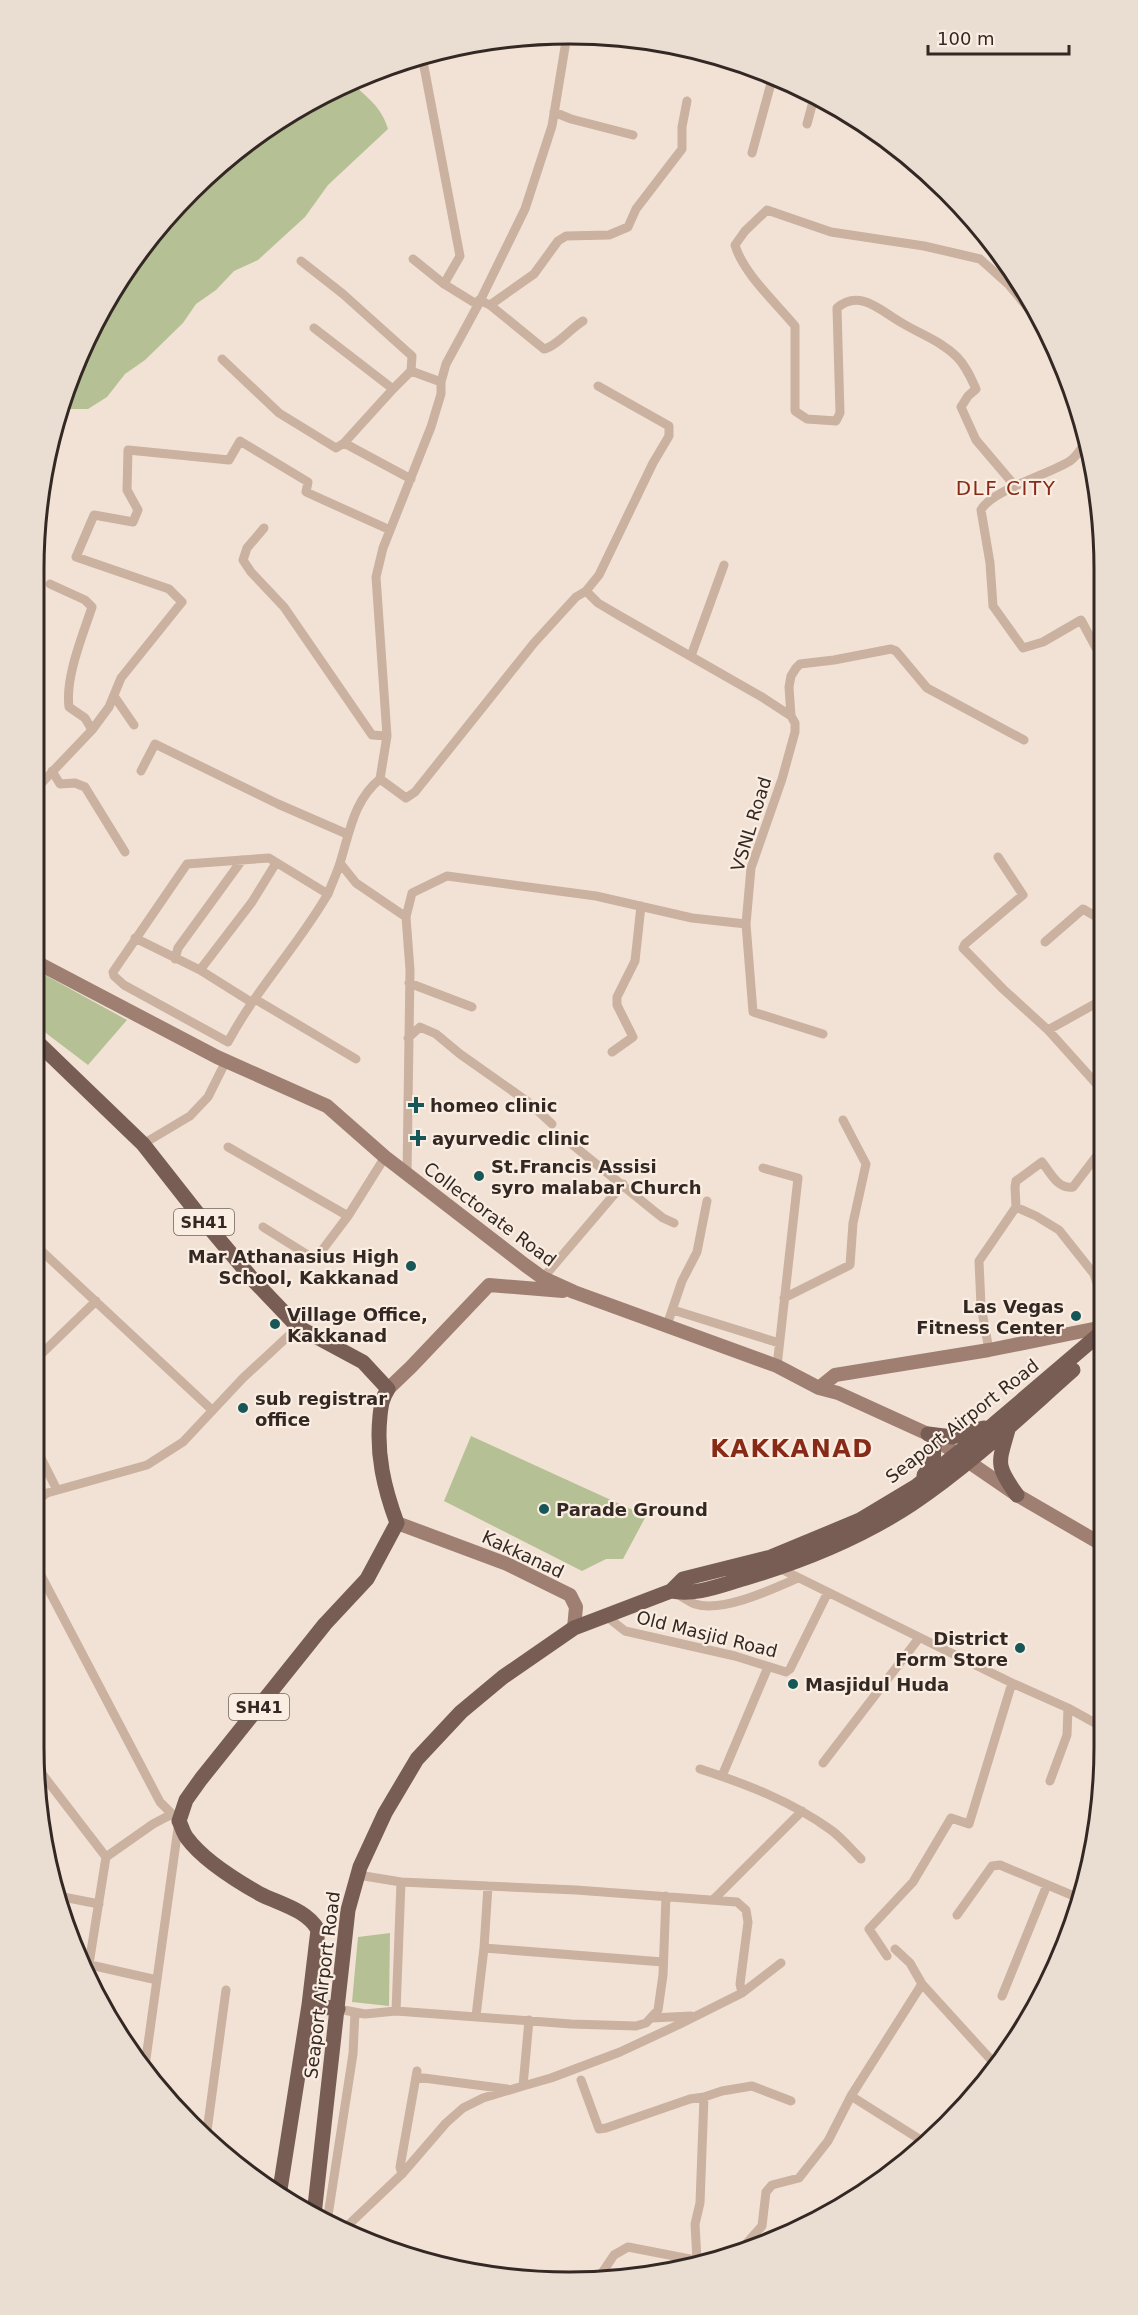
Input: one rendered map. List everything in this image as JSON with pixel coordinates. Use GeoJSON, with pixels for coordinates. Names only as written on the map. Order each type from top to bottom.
{"type":"FeatureCollection","features":[{"type":"Feature","properties":{"kind":"main road","name":"SH41"},"geometry":{"type":"LineString","coordinates":[[44,1049],[143,1144],[232,1255],[297,1327],[363,1362],[388,1389]]}},
{"type":"Feature","properties":{"kind":"main road","name":"Seaport Airport Road"},"geometry":{"type":"LineString","coordinates":[[1002,1425],[1094,1339]]}},
{"type":"Feature","properties":{"kind":"main road","name":"Seaport Airport Road"},"geometry":{"type":"LineString","coordinates":[[671,1591],[687,1594],[778,1568],[871,1527],[911,1504],[959,1460],[1094,1351]]}},
{"type":"Feature","properties":{"kind":"main road"},"geometry":{"type":"LineString","coordinates":[[388,1389],[382,1398],[377,1442],[384,1483],[397,1523]]}},
{"type":"Feature","properties":{"kind":"main road"},"geometry":{"type":"LineString","coordinates":[[915,1487],[933,1464],[931,1440],[1002,1425],[1001,1473],[1017,1495]]}},
{"type":"Feature","properties":{"kind":"main road","name":"Seaport Airport Road"},"geometry":{"type":"LineString","coordinates":[[315,2206],[348,1910],[358,1875],[385,1813],[417,1760],[461,1712],[495,1684],[573,1628],[671,1591],[683,1579],[771,1557],[860,1520],[959,1460]]}},
{"type":"Feature","properties":{"kind":"main road","name":"SH41"},"geometry":{"type":"LineString","coordinates":[[176,1818],[201,1779],[325,1624],[367,1579],[397,1523]]}},
{"type":"Feature","properties":{"kind":"main road"},"geometry":{"type":"LineString","coordinates":[[176,1818],[187,1838],[214,1864],[261,1894],[301,1913],[318,1930],[309,2005],[279,2184]]}},
{"type":"Feature","properties":{"kind":"main road"},"geometry":{"type":"LineString","coordinates":[[309,2005],[338,2009]]}},
{"type":"Feature","properties":{"kind":"street"},"geometry":{"type":"LineString","coordinates":[[328,894],[269,858],[187,864],[113,972],[116,980],[228,1042],[253,1001],[312,920],[328,894],[340,863],[351,820],[369,788],[381,778],[387,736],[376,577],[390,530],[437,405],[446,364],[525,209],[554,112],[565,44]]}},
{"type":"Feature","properties":{"kind":"street"},"geometry":{"type":"LineString","coordinates":[[423,64],[460,256],[444,284]]}},
{"type":"Feature","properties":{"kind":"street"},"geometry":{"type":"LineString","coordinates":[[752,153],[770,84]]}},
{"type":"Feature","properties":{"kind":"street"},"geometry":{"type":"LineString","coordinates":[[490,305],[534,274],[558,241],[566,236],[609,235],[627,227],[636,209],[682,149],[682,127],[687,101]]}},
{"type":"Feature","properties":{"kind":"street"},"geometry":{"type":"LineString","coordinates":[[807,124],[812,104]]}},
{"type":"Feature","properties":{"kind":"street"},"geometry":{"type":"LineString","coordinates":[[554,112],[571,119],[633,135]]}},
{"type":"Feature","properties":{"kind":"street"},"geometry":{"type":"LineString","coordinates":[[1014,290],[980,259],[924,246],[831,232],[767,210],[745,231],[735,245],[738,255],[749,270],[795,326],[795,411],[807,419],[836,422],[840,413],[837,308],[844,302],[858,300],[876,305],[902,323],[938,341],[959,359],[970,374],[976,389],[968,396],[962,407],[976,440],[1016,487]]}},
{"type":"Feature","properties":{"kind":"street"},"geometry":{"type":"LineString","coordinates":[[413,259],[444,284],[479,302],[490,305],[544,349],[551,347],[570,329],[584,321]]}},
{"type":"Feature","properties":{"kind":"street"},"geometry":{"type":"LineString","coordinates":[[222,359],[279,413],[336,448],[344,443],[411,371],[412,356],[344,294],[301,261]]}},
{"type":"Feature","properties":{"kind":"street"},"geometry":{"type":"LineString","coordinates":[[314,328],[393,389]]}},
{"type":"Feature","properties":{"kind":"street"},"geometry":{"type":"LineString","coordinates":[[411,371],[441,382]]}},
{"type":"Feature","properties":{"kind":"street"},"geometry":{"type":"LineString","coordinates":[[381,778],[406,798],[415,792],[534,643],[576,597],[586,591],[600,575],[653,463],[669,436],[669,426],[598,386]]}},
{"type":"Feature","properties":{"kind":"street"},"geometry":{"type":"LineString","coordinates":[[44,780],[92,730],[109,707],[121,678],[182,602],[169,589],[76,557],[94,515],[133,522],[138,510],[127,490],[128,450],[229,460],[240,441],[308,482],[306,492],[390,530]]}},
{"type":"Feature","properties":{"kind":"street"},"geometry":{"type":"LineString","coordinates":[[344,443],[411,479]]}},
{"type":"Feature","properties":{"kind":"street"},"geometry":{"type":"LineString","coordinates":[[1080,449],[1072,460],[1016,487],[987,503],[981,510],[990,563],[993,606],[1023,648],[1043,642],[1081,620],[1094,644]]}},
{"type":"Feature","properties":{"kind":"street"},"geometry":{"type":"LineString","coordinates":[[264,528],[247,548],[243,560],[251,572],[284,607],[372,735],[387,736]]}},
{"type":"Feature","properties":{"kind":"street"},"geometry":{"type":"LineString","coordinates":[[691,656],[724,565]]}},
{"type":"Feature","properties":{"kind":"street"},"geometry":{"type":"LineString","coordinates":[[50,584],[85,600],[92,607],[78,652],[68,696],[69,707],[85,718],[92,730]]}},
{"type":"Feature","properties":{"kind":"street"},"geometry":{"type":"LineString","coordinates":[[586,591],[598,603],[791,716]]}},
{"type":"Feature","properties":{"kind":"street","name":"VSNL Road"},"geometry":{"type":"LineString","coordinates":[[823,1034],[753,1012],[746,924],[751,868],[782,779],[795,732],[795,723],[791,716],[789,687],[791,675],[800,664],[891,649],[896,651],[927,688],[1024,740]]}},
{"type":"Feature","properties":{"kind":"street"},"geometry":{"type":"LineString","coordinates":[[114,696],[134,725]]}},
{"type":"Feature","properties":{"kind":"street"},"geometry":{"type":"LineString","coordinates":[[141,771],[155,744],[245,789],[347,834]]}},
{"type":"Feature","properties":{"kind":"street"},"geometry":{"type":"LineString","coordinates":[[52,771],[60,784],[75,783],[85,787],[125,852]]}},
{"type":"Feature","properties":{"kind":"street"},"geometry":{"type":"LineString","coordinates":[[998,857],[1023,895],[963,948],[1003,989],[1048,1029],[1094,1081]]}},
{"type":"Feature","properties":{"kind":"street"},"geometry":{"type":"LineString","coordinates":[[175,959],[178,948],[242,860]]}},
{"type":"Feature","properties":{"kind":"street"},"geometry":{"type":"LineString","coordinates":[[200,970],[252,902],[276,863]]}},
{"type":"Feature","properties":{"kind":"street"},"geometry":{"type":"LineString","coordinates":[[340,863],[356,884],[406,916]]}},
{"type":"Feature","properties":{"kind":"street"},"geometry":{"type":"LineString","coordinates":[[407,1174],[409,983],[406,916],[412,893],[447,876],[597,896],[692,918],[746,924]]}},
{"type":"Feature","properties":{"kind":"street"},"geometry":{"type":"LineString","coordinates":[[612,1052],[633,1037],[617,1005],[617,997],[635,961],[641,906]]}},
{"type":"Feature","properties":{"kind":"street"},"geometry":{"type":"LineString","coordinates":[[1045,942],[1083,909],[1094,915]]}},
{"type":"Feature","properties":{"kind":"street"},"geometry":{"type":"LineString","coordinates":[[135,938],[200,970],[356,1059]]}},
{"type":"Feature","properties":{"kind":"street","name":"Collectorate Road"},"geometry":{"type":"LineString","coordinates":[[44,966],[226,1061],[327,1106],[385,1157],[543,1278],[574,1292],[777,1366],[822,1387],[836,1399],[924,1439],[931,1440],[959,1460]]}},
{"type":"Feature","properties":{"kind":"street"},"geometry":{"type":"LineString","coordinates":[[409,983],[472,1007]]}},
{"type":"Feature","properties":{"kind":"street"},"geometry":{"type":"LineString","coordinates":[[1048,1029],[1094,1004]]}},
{"type":"Feature","properties":{"kind":"street"},"geometry":{"type":"LineString","coordinates":[[408,1038],[420,1027],[436,1034],[460,1054],[528,1102],[552,1124]]}},
{"type":"Feature","properties":{"kind":"street"},"geometry":{"type":"LineString","coordinates":[[143,1144],[190,1116],[208,1097],[226,1061]]}},
{"type":"Feature","properties":{"kind":"street"},"geometry":{"type":"LineString","coordinates":[[784,1298],[850,1265],[853,1223],[866,1164],[843,1120]]}},
{"type":"Feature","properties":{"kind":"street"},"geometry":{"type":"LineString","coordinates":[[563,1137],[663,1218],[674,1222]]}},
{"type":"Feature","properties":{"kind":"street"},"geometry":{"type":"LineString","coordinates":[[228,1147],[348,1216]]}},
{"type":"Feature","properties":{"kind":"street"},"geometry":{"type":"LineString","coordinates":[[262,1227],[311,1257],[317,1257],[348,1216],[385,1157]]}},
{"type":"Feature","properties":{"kind":"street"},"geometry":{"type":"LineString","coordinates":[[989,1350],[981,1306],[979,1261],[1016,1207],[1016,1181],[1042,1162],[1064,1188],[1074,1187],[1094,1160]]}},
{"type":"Feature","properties":{"kind":"street"},"geometry":{"type":"LineString","coordinates":[[763,1168],[798,1178],[777,1366]]}},
{"type":"Feature","properties":{"kind":"street"},"geometry":{"type":"LineString","coordinates":[[543,1278],[623,1185]]}},
{"type":"Feature","properties":{"kind":"street"},"geometry":{"type":"LineString","coordinates":[[667,1325],[682,1281],[697,1252],[706,1200]]}},
{"type":"Feature","properties":{"kind":"street"},"geometry":{"type":"LineString","coordinates":[[1016,1207],[1059,1230],[1094,1274]]}},
{"type":"Feature","properties":{"kind":"street"},"geometry":{"type":"LineString","coordinates":[[44,1253],[212,1410]]}},
{"type":"Feature","properties":{"kind":"street"},"geometry":{"type":"LineString","coordinates":[[388,1389],[489,1285],[574,1292]]}},
{"type":"Feature","properties":{"kind":"street"},"geometry":{"type":"LineString","coordinates":[[44,1351],[96,1301]]}},
{"type":"Feature","properties":{"kind":"street"},"geometry":{"type":"LineString","coordinates":[[673,1310],[779,1344]]}},
{"type":"Feature","properties":{"kind":"street"},"geometry":{"type":"LineString","coordinates":[[44,1495],[147,1465],[183,1443],[243,1378],[297,1327]]}},
{"type":"Feature","properties":{"kind":"street"},"geometry":{"type":"LineString","coordinates":[[822,1387],[835,1375],[989,1350],[1094,1328]]}},
{"type":"Feature","properties":{"kind":"street"},"geometry":{"type":"LineString","coordinates":[[959,1460],[1094,1540]]}},
{"type":"Feature","properties":{"kind":"street"},"geometry":{"type":"LineString","coordinates":[[44,1464],[57,1490]]}},
{"type":"Feature","properties":{"kind":"street","name":"Kakkanad"},"geometry":{"type":"LineString","coordinates":[[397,1523],[507,1564],[570,1595],[576,1607],[573,1628]]}},
{"type":"Feature","properties":{"kind":"street"},"geometry":{"type":"LineString","coordinates":[[778,1568],[1094,1722]]}},
{"type":"Feature","properties":{"kind":"street"},"geometry":{"type":"LineString","coordinates":[[671,1591],[697,1605],[714,1605],[745,1600],[798,1578]]}},
{"type":"Feature","properties":{"kind":"street"},"geometry":{"type":"LineString","coordinates":[[44,1581],[160,1802],[176,1818]]}},
{"type":"Feature","properties":{"kind":"street","name":"Old Masjid Road"},"geometry":{"type":"LineString","coordinates":[[606,1616],[625,1631],[735,1656],[786,1671],[790,1669],[828,1592]]}},
{"type":"Feature","properties":{"kind":"street"},"geometry":{"type":"LineString","coordinates":[[823,1763],[919,1638]]}},
{"type":"Feature","properties":{"kind":"street"},"geometry":{"type":"LineString","coordinates":[[722,1776],[768,1666]]}},
{"type":"Feature","properties":{"kind":"street"},"geometry":{"type":"LineString","coordinates":[[887,1956],[869,1929],[913,1882],[951,1818],[969,1824],[1012,1683]]}},
{"type":"Feature","properties":{"kind":"street"},"geometry":{"type":"LineString","coordinates":[[1050,1781],[1067,1736],[1068,1708]]}},
{"type":"Feature","properties":{"kind":"street"},"geometry":{"type":"LineString","coordinates":[[700,1769],[745,1784],[802,1811],[832,1831],[861,1859]]}},
{"type":"Feature","properties":{"kind":"street"},"geometry":{"type":"LineString","coordinates":[[45,1778],[106,1857],[88,1957]]}},
{"type":"Feature","properties":{"kind":"street"},"geometry":{"type":"LineString","coordinates":[[713,1900],[802,1811]]}},
{"type":"Feature","properties":{"kind":"street"},"geometry":{"type":"LineString","coordinates":[[106,1857],[153,1824],[176,1818]]}},
{"type":"Feature","properties":{"kind":"street"},"geometry":{"type":"LineString","coordinates":[[146,2058],[176,1818]]}},
{"type":"Feature","properties":{"kind":"street"},"geometry":{"type":"LineString","coordinates":[[957,1915],[992,1866],[1000,1865],[1073,1896]]}},
{"type":"Feature","properties":{"kind":"street"},"geometry":{"type":"LineString","coordinates":[[358,1875],[401,1882],[737,1902],[746,1910],[748,1922],[740,1984],[742,1993]]}},
{"type":"Feature","properties":{"kind":"street"},"geometry":{"type":"LineString","coordinates":[[396,2012],[401,1882]]}},
{"type":"Feature","properties":{"kind":"street"},"geometry":{"type":"LineString","coordinates":[[1002,1996],[1047,1885]]}},
{"type":"Feature","properties":{"kind":"street"},"geometry":{"type":"LineString","coordinates":[[476,2016],[488,1886]]}},
{"type":"Feature","properties":{"kind":"street"},"geometry":{"type":"LineString","coordinates":[[338,2009],[365,2014],[396,2012],[571,2024],[636,2025],[646,2023],[658,2010],[666,1896]]}},
{"type":"Feature","properties":{"kind":"street"},"geometry":{"type":"LineString","coordinates":[[66,1898],[99,1904]]}},
{"type":"Feature","properties":{"kind":"street"},"geometry":{"type":"LineString","coordinates":[[484,1948],[663,1962]]}},
{"type":"Feature","properties":{"kind":"street"},"geometry":{"type":"LineString","coordinates":[[895,1949],[910,1963],[922,1984],[991,2059]]}},
{"type":"Feature","properties":{"kind":"street"},"geometry":{"type":"LineString","coordinates":[[350,2223],[402,2174],[462,2108],[483,2098],[551,2078],[620,2052],[742,1993],[781,1963]]}},
{"type":"Feature","properties":{"kind":"street"},"geometry":{"type":"LineString","coordinates":[[92,1965],[157,1980]]}},
{"type":"Feature","properties":{"kind":"street"},"geometry":{"type":"LineString","coordinates":[[755,2237],[762,2226],[766,2192],[772,2185],[799,2178],[828,2141],[851,2096],[922,1984]]}},
{"type":"Feature","properties":{"kind":"street"},"geometry":{"type":"LineString","coordinates":[[208,2127],[226,1990]]}},
{"type":"Feature","properties":{"kind":"street"},"geometry":{"type":"LineString","coordinates":[[328,2213],[353,2054],[355,2012]]}},
{"type":"Feature","properties":{"kind":"street"},"geometry":{"type":"LineString","coordinates":[[652,2018],[695,2016]]}},
{"type":"Feature","properties":{"kind":"street"},"geometry":{"type":"LineString","coordinates":[[523,2086],[529,2020]]}},
{"type":"Feature","properties":{"kind":"street"},"geometry":{"type":"LineString","coordinates":[[402,2174],[400,2168],[417,2074],[512,2090]]}},
{"type":"Feature","properties":{"kind":"street"},"geometry":{"type":"LineString","coordinates":[[581,2080],[599,2129],[690,2099],[752,2086],[791,2101]]}},
{"type":"Feature","properties":{"kind":"street"},"geometry":{"type":"LineString","coordinates":[[851,2096],[918,2138]]}},
{"type":"Feature","properties":{"kind":"street"},"geometry":{"type":"LineString","coordinates":[[696,2256],[695,2224],[700,2203],[704,2097]]}},
{"type":"Feature","properties":{"kind":"street"},"geometry":{"type":"LineString","coordinates":[[604,2270],[614,2255],[628,2247],[686,2258]]}},
{"type":"Feature","properties":{"kind":"green space"},"geometry":{"type":"Polygon","coordinates":[[[358,88],[377,108],[388,129],[328,185],[305,217],[258,260],[234,271],[216,290],[196,304],[183,323],[145,360],[125,374],[107,397],[88,409],[68,409],[84,368],[114,306],[152,249],[197,197],[249,152],[306,114],[358,88]]]}},
{"type":"Feature","properties":{"kind":"green space"},"geometry":{"type":"Polygon","coordinates":[[[44,974],[127,1020],[88,1065],[44,1032],[44,974]]]}},
{"type":"Feature","properties":{"kind":"green space","name":"Parade Ground"},"geometry":{"type":"Polygon","coordinates":[[[471,1436],[646,1516],[623,1559],[606,1559],[582,1571],[444,1501],[471,1436]]]}},
{"type":"Feature","properties":{"kind":"green space"},"geometry":{"type":"Polygon","coordinates":[[[390,1933],[389,2006],[352,2002],[358,1937],[390,1933]]]}},
{"type":"Feature","properties":{"kind":"place","name":"homeo clinic"},"geometry":{"type":"Point","coordinates":[416,1105]}},
{"type":"Feature","properties":{"kind":"place","name":"ayurvedic clinic"},"geometry":{"type":"Point","coordinates":[418,1138]}},
{"type":"Feature","properties":{"kind":"place","name":"St.Francis Assisi syro malabar Church"},"geometry":{"type":"Point","coordinates":[479,1176]}},
{"type":"Feature","properties":{"kind":"place","name":"Mar Athanasius High School, Kakkanad"},"geometry":{"type":"Point","coordinates":[411,1266]}},
{"type":"Feature","properties":{"kind":"place","name":"Las Vegas Fitness Center"},"geometry":{"type":"Point","coordinates":[1076,1316]}},
{"type":"Feature","properties":{"kind":"place","name":"Village Office, Kakkanad"},"geometry":{"type":"Point","coordinates":[275,1324]}},
{"type":"Feature","properties":{"kind":"place","name":"sub registrar office"},"geometry":{"type":"Point","coordinates":[243,1408]}},
{"type":"Feature","properties":{"kind":"place","name":"Parade Ground"},"geometry":{"type":"Point","coordinates":[544,1509]}},
{"type":"Feature","properties":{"kind":"place","name":"District Form Store"},"geometry":{"type":"Point","coordinates":[1020,1648]}},
{"type":"Feature","properties":{"kind":"place","name":"Masjidul Huda"},"geometry":{"type":"Point","coordinates":[793,1684]}},
{"type":"Feature","properties":{"kind":"district","name":"DLF CITY"},"geometry":{"type":"Point","coordinates":[1006,488]}},
{"type":"Feature","properties":{"kind":"district","name":"KAKKANAD"},"geometry":{"type":"Point","coordinates":[792,1449]}}]}
